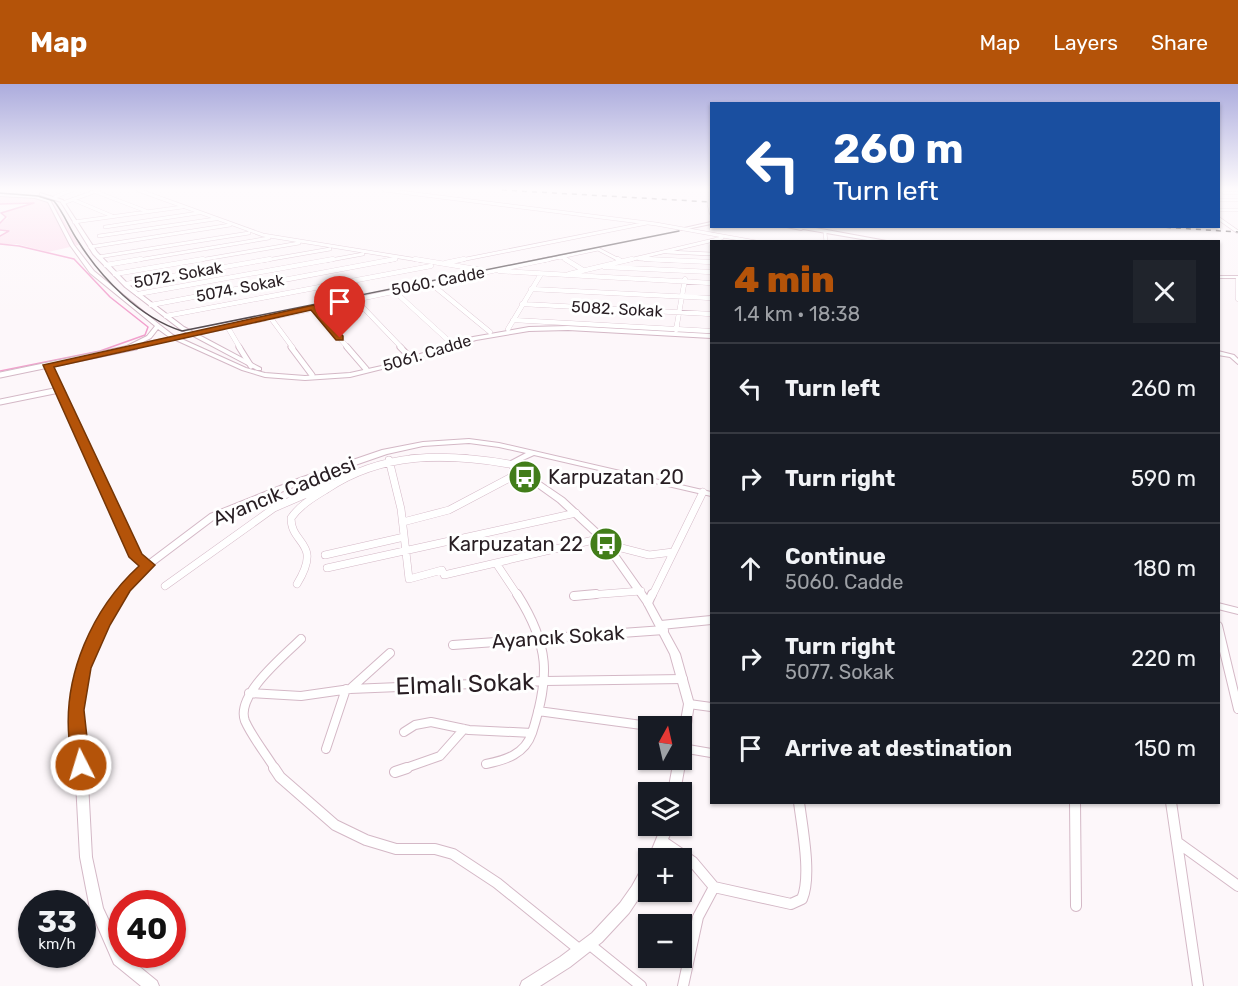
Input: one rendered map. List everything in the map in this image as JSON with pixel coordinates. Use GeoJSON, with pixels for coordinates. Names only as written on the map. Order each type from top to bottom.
{"type":"FeatureCollection","features":[{"type":"Feature","properties":{"kind":"street","name":"5061. Cadde"},"geometry":{"type":"LineString","coordinates":[[66,232],[92,272],[158,327],[175,338],[254,372],[278,377],[311,378],[374,370],[475,338],[521,330],[568,328],[710,333]]}},
{"type":"Feature","properties":{"kind":"street","name":"5061. Cadde"},"geometry":{"type":"LineString","coordinates":[[82,232],[97,256],[115,274],[166,316],[191,333],[251,366],[275,373],[312,375],[366,369],[450,342],[508,329],[567,325],[710,333]]}},
{"type":"Feature","properties":{"kind":"street"},"geometry":{"type":"LineString","coordinates":[[92,246],[102,232]]}},
{"type":"Feature","properties":{"kind":"street"},"geometry":{"type":"LineString","coordinates":[[99,236],[126,232]]}},
{"type":"Feature","properties":{"kind":"street"},"geometry":{"type":"LineString","coordinates":[[92,246],[185,232]]}},
{"type":"Feature","properties":{"kind":"street"},"geometry":{"type":"LineString","coordinates":[[97,256],[243,232]]}},
{"type":"Feature","properties":{"kind":"street"},"geometry":{"type":"LineString","coordinates":[[255,232],[437,265],[491,271],[710,281]]}},
{"type":"Feature","properties":{"kind":"street"},"geometry":{"type":"LineString","coordinates":[[166,316],[602,232]]}},
{"type":"Feature","properties":{"kind":"street"},"geometry":{"type":"LineString","coordinates":[[699,232],[748,240]]}},
{"type":"Feature","properties":{"kind":"street"},"geometry":{"type":"LineString","coordinates":[[820,232],[866,240]]}},
{"type":"Feature","properties":{"kind":"street"},"geometry":{"type":"LineString","coordinates":[[831,232],[878,240]]}},
{"type":"Feature","properties":{"kind":"street"},"geometry":{"type":"LineString","coordinates":[[825,233],[826,240]]}},
{"type":"Feature","properties":{"kind":"street"},"geometry":{"type":"LineString","coordinates":[[106,265],[276,237]]}},
{"type":"Feature","properties":{"kind":"street"},"geometry":{"type":"LineString","coordinates":[[713,240],[727,237]]}},
{"type":"Feature","properties":{"kind":"street"},"geometry":{"type":"LineString","coordinates":[[564,276],[710,241]]}},
{"type":"Feature","properties":{"kind":"street"},"geometry":{"type":"LineString","coordinates":[[115,274],[306,242]]}},
{"type":"Feature","properties":{"kind":"street","name":"5072. Sokak"},"geometry":{"type":"LineString","coordinates":[[126,284],[337,248]]}},
{"type":"Feature","properties":{"kind":"street","name":"5060. Cadde"},"geometry":{"type":"LineString","coordinates":[[0,375],[429,282],[598,249],[621,261]]}},
{"type":"Feature","properties":{"kind":"street"},"geometry":{"type":"LineString","coordinates":[[658,252],[710,254]]}},
{"type":"Feature","properties":{"kind":"street"},"geometry":{"type":"LineString","coordinates":[[138,294],[368,253]]}},
{"type":"Feature","properties":{"kind":"street"},"geometry":{"type":"LineString","coordinates":[[229,255],[236,265]]}},
{"type":"Feature","properties":{"kind":"street"},"geometry":{"type":"LineString","coordinates":[[560,256],[583,270]]}},
{"type":"Feature","properties":{"kind":"street","name":"5074. Sokak"},"geometry":{"type":"LineString","coordinates":[[151,305],[400,258]]}},
{"type":"Feature","properties":{"kind":"street"},"geometry":{"type":"LineString","coordinates":[[630,259],[710,262]]}},
{"type":"Feature","properties":{"kind":"street"},"geometry":{"type":"LineString","coordinates":[[243,264],[261,284]]}},
{"type":"Feature","properties":{"kind":"street"},"geometry":{"type":"LineString","coordinates":[[596,267],[710,272]]}},
{"type":"Feature","properties":{"kind":"street"},"geometry":{"type":"LineString","coordinates":[[541,274],[685,280]]}},
{"type":"Feature","properties":{"kind":"street"},"geometry":{"type":"LineString","coordinates":[[508,329],[541,274]]}},
{"type":"Feature","properties":{"kind":"street"},"geometry":{"type":"LineString","coordinates":[[1220,276],[1238,278],[1238,296]]}},
{"type":"Feature","properties":{"kind":"street"},"geometry":{"type":"LineString","coordinates":[[285,280],[295,291]]}},
{"type":"Feature","properties":{"kind":"street"},"geometry":{"type":"LineString","coordinates":[[513,320],[676,330],[685,280]]}},
{"type":"Feature","properties":{"kind":"street"},"geometry":{"type":"LineString","coordinates":[[429,282],[490,332]]}},
{"type":"Feature","properties":{"kind":"street"},"geometry":{"type":"LineString","coordinates":[[531,289],[710,298]]}},
{"type":"Feature","properties":{"kind":"street"},"geometry":{"type":"LineString","coordinates":[[393,290],[450,342]]}},
{"type":"Feature","properties":{"kind":"street"},"geometry":{"type":"LineString","coordinates":[[354,298],[410,356]]}},
{"type":"Feature","properties":{"kind":"street","name":"5082. Sokak"},"geometry":{"type":"LineString","coordinates":[[522,304],[710,314]]}},
{"type":"Feature","properties":{"kind":"street"},"geometry":{"type":"LineString","coordinates":[[314,307],[366,369]]}},
{"type":"Feature","properties":{"kind":"street"},"geometry":{"type":"LineString","coordinates":[[270,316],[312,375]]}},
{"type":"Feature","properties":{"kind":"street"},"geometry":{"type":"LineString","coordinates":[[227,326],[251,366]]}},
{"type":"Feature","properties":{"kind":"street"},"geometry":{"type":"LineString","coordinates":[[127,348],[149,337],[158,327]]}},
{"type":"Feature","properties":{"kind":"street"},"geometry":{"type":"LineString","coordinates":[[1220,353],[1232,356],[1238,362]]}},
{"type":"Feature","properties":{"kind":"street"},"geometry":{"type":"LineString","coordinates":[[48,365],[136,557],[148,565]]}},
{"type":"Feature","properties":{"kind":"street"},"geometry":{"type":"LineString","coordinates":[[0,402],[59,390]]}},
{"type":"Feature","properties":{"kind":"street","name":"Ayancık Caddesi"},"geometry":{"type":"LineString","coordinates":[[152,986],[119,959],[97,909],[86,857],[80,746],[75,710],[83,668],[102,625],[124,587],[148,565],[213,516],[303,480],[385,452],[423,444],[469,441],[533,453],[707,493]]}},
{"type":"Feature","properties":{"kind":"street"},"geometry":{"type":"LineString","coordinates":[[509,464],[533,453]]}},
{"type":"Feature","properties":{"kind":"street"},"geometry":{"type":"LineString","coordinates":[[165,586],[229,538],[280,504],[389,460],[467,456],[509,464],[576,513],[604,541],[641,591],[663,628],[683,679],[689,704],[686,716]]}},
{"type":"Feature","properties":{"kind":"street"},"geometry":{"type":"LineString","coordinates":[[389,460],[403,522],[409,579],[442,570],[444,575],[604,541],[649,555],[674,552]]}},
{"type":"Feature","properties":{"kind":"street"},"geometry":{"type":"LineString","coordinates":[[403,522],[426,519],[457,508],[519,473]]}},
{"type":"Feature","properties":{"kind":"street"},"geometry":{"type":"LineString","coordinates":[[297,584],[304,572],[308,554],[306,543],[291,525],[291,518],[331,484]]}},
{"type":"Feature","properties":{"kind":"street"},"geometry":{"type":"LineString","coordinates":[[648,603],[707,493]]}},
{"type":"Feature","properties":{"kind":"street"},"geometry":{"type":"LineString","coordinates":[[327,567],[576,513]]}},
{"type":"Feature","properties":{"kind":"street"},"geometry":{"type":"LineString","coordinates":[[325,555],[404,537]]}},
{"type":"Feature","properties":{"kind":"street"},"geometry":{"type":"LineString","coordinates":[[486,764],[519,753],[529,742],[545,681],[545,657],[539,638],[525,608],[496,563]]}},
{"type":"Feature","properties":{"kind":"street"},"geometry":{"type":"LineString","coordinates":[[574,596],[641,591]]}},
{"type":"Feature","properties":{"kind":"street"},"geometry":{"type":"LineString","coordinates":[[1220,606],[1238,611]]}},
{"type":"Feature","properties":{"kind":"street","name":"Ayancık Sokak"},"geometry":{"type":"LineString","coordinates":[[453,645],[663,628],[710,620]]}},
{"type":"Feature","properties":{"kind":"street"},"geometry":{"type":"LineString","coordinates":[[1220,634],[1238,709]]}},
{"type":"Feature","properties":{"kind":"street"},"geometry":{"type":"LineString","coordinates":[[301,639],[249,693],[243,707],[243,716],[280,777],[335,825],[386,847],[435,849],[453,854],[641,986]]}},
{"type":"Feature","properties":{"kind":"street"},"geometry":{"type":"LineString","coordinates":[[327,749],[348,689],[390,652]]}},
{"type":"Feature","properties":{"kind":"street","name":"Elmalı Sokak"},"geometry":{"type":"LineString","coordinates":[[249,693],[301,696],[348,689],[545,681],[683,679]]}},
{"type":"Feature","properties":{"kind":"street"},"geometry":{"type":"LineString","coordinates":[[689,704],[710,707]]}},
{"type":"Feature","properties":{"kind":"street"},"geometry":{"type":"LineString","coordinates":[[538,711],[638,725]]}},
{"type":"Feature","properties":{"kind":"street"},"geometry":{"type":"LineString","coordinates":[[404,732],[415,725],[431,722],[464,729],[532,733]]}},
{"type":"Feature","properties":{"kind":"street"},"geometry":{"type":"LineString","coordinates":[[395,772],[440,756],[464,729]]}},
{"type":"Feature","properties":{"kind":"street"},"geometry":{"type":"LineString","coordinates":[[692,751],[710,753]]}},
{"type":"Feature","properties":{"kind":"street"},"geometry":{"type":"LineString","coordinates":[[662,841],[693,862],[714,887],[791,904],[802,899],[805,892],[804,848],[799,804]]}},
{"type":"Feature","properties":{"kind":"street"},"geometry":{"type":"LineString","coordinates":[[1075,804],[1076,906]]}},
{"type":"Feature","properties":{"kind":"street"},"geometry":{"type":"LineString","coordinates":[[1171,804],[1198,986]]}},
{"type":"Feature","properties":{"kind":"street"},"geometry":{"type":"LineString","coordinates":[[659,848],[664,836]]}},
{"type":"Feature","properties":{"kind":"street"},"geometry":{"type":"LineString","coordinates":[[1177,842],[1238,886]]}},
{"type":"Feature","properties":{"kind":"street"},"geometry":{"type":"LineString","coordinates":[[527,986],[584,947],[618,919],[638,886]]}},
{"type":"Feature","properties":{"kind":"street"},"geometry":{"type":"LineString","coordinates":[[683,986],[698,917],[714,887]]}},
{"type":"Feature","properties":{"kind":"shaded area"},"geometry":{"type":"Polygon","coordinates":[[[9,232],[71,232],[79,245],[48,252],[17,244],[0,244],[0,237],[9,232]]]}},
{"type":"Feature","properties":{"kind":"waterway"},"geometry":{"type":"LineString","coordinates":[[0,236],[7,232]]}},
{"type":"Feature","properties":{"kind":"waterway"},"geometry":{"type":"LineString","coordinates":[[0,244],[19,246],[74,259],[110,297],[148,327],[145,335],[100,351],[0,371]]}},
{"type":"Feature","properties":{"kind":"tram line"},"geometry":{"type":"LineString","coordinates":[[73,232],[98,269],[123,295],[151,317],[182,331],[674,232]]}},
{"type":"Feature","properties":{"kind":"place","name":"Karpuzatan 20"},"geometry":{"type":"Point","coordinates":[525,477]}},
{"type":"Feature","properties":{"kind":"place","name":"Karpuzatan 22"},"geometry":{"type":"Point","coordinates":[606,544]}},
{"type":"Feature","properties":{"kind":"route"},"geometry":{"type":"LineString","coordinates":[[81,765],[75,710],[83,668],[102,625],[124,587],[148,565],[136,557],[48,365],[314,307],[340,338]]}}]}
